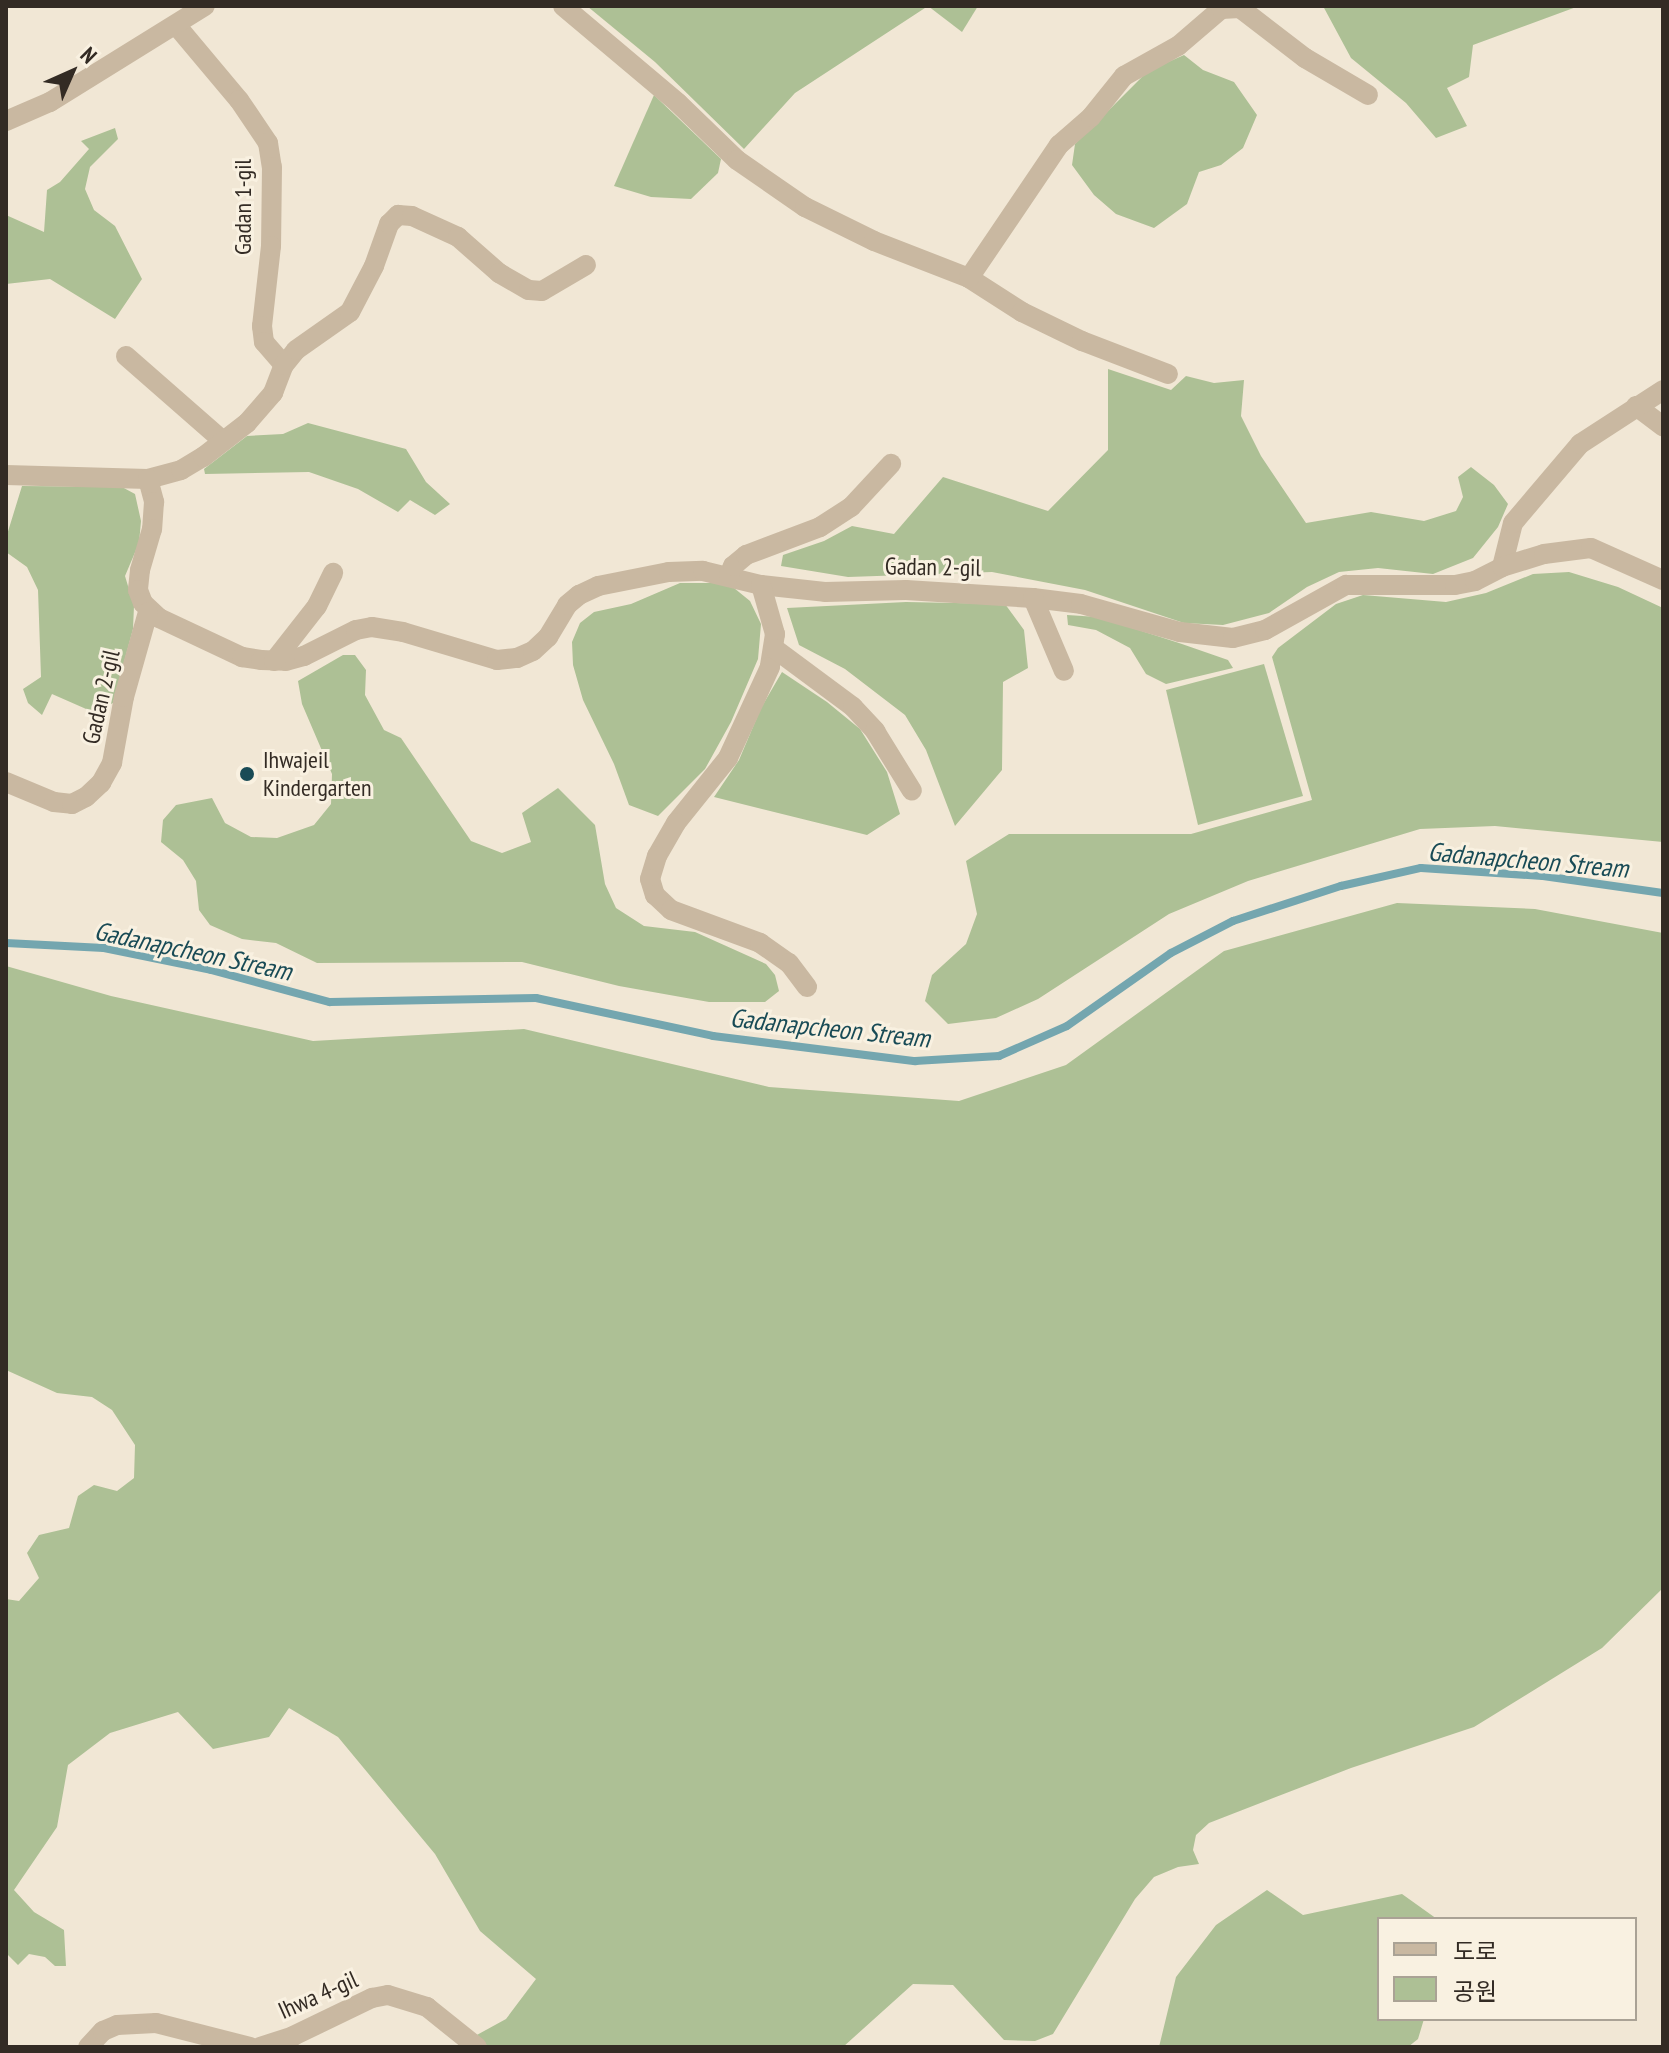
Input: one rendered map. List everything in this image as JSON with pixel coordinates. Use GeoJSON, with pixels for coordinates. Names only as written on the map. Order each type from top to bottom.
{"type":"FeatureCollection","features":[{"type":"Feature","properties":{"kind":"street"},"geometry":{"type":"LineString","coordinates":[[6,121],[50,102],[205,6]]}},
{"type":"Feature","properties":{"kind":"street"},"geometry":{"type":"LineString","coordinates":[[563,6],[678,103],[737,160],[805,207],[874,241],[969,278],[1022,312],[1082,341],[1168,374]]}},
{"type":"Feature","properties":{"kind":"street"},"geometry":{"type":"LineString","coordinates":[[969,278],[1059,145],[1091,117],[1124,76],[1178,46],[1221,9],[1240,8],[1305,58],[1368,95]]}},
{"type":"Feature","properties":{"kind":"street","name":"Gadan 1-gil"},"geometry":{"type":"LineString","coordinates":[[176,25],[239,100],[268,143],[272,167],[271,246],[262,326],[264,342],[284,365]]}},
{"type":"Feature","properties":{"kind":"street"},"geometry":{"type":"LineString","coordinates":[[6,475],[148,479],[181,470],[247,423],[273,393],[284,365],[296,350],[350,312],[370,276],[389,224],[398,215],[412,216],[458,237],[499,273],[529,290],[542,291],[586,265]]}},
{"type":"Feature","properties":{"kind":"street"},"geometry":{"type":"LineString","coordinates":[[126,356],[223,441]]}},
{"type":"Feature","properties":{"kind":"street"},"geometry":{"type":"LineString","coordinates":[[1502,567],[1513,523],[1580,444],[1663,390]]}},
{"type":"Feature","properties":{"kind":"street"},"geometry":{"type":"LineString","coordinates":[[1636,406],[1663,426]]}},
{"type":"Feature","properties":{"kind":"street"},"geometry":{"type":"LineString","coordinates":[[729,575],[746,555],[820,527],[851,507],[891,464]]}},
{"type":"Feature","properties":{"kind":"street","name":"Gadan 2-gil"},"geometry":{"type":"LineString","coordinates":[[148,479],[154,502],[152,529],[140,570],[138,590],[148,612],[242,657],[274,661],[304,656],[356,630],[372,627],[403,632],[497,660],[517,658],[533,651],[548,637],[567,605],[598,586],[669,572],[729,575],[761,585],[825,592],[906,590],[1033,598],[1081,604],[1180,632],[1233,638],[1265,630],[1346,585],[1455,585],[1475,581],[1502,567],[1544,554],[1591,548],[1663,580]]}},
{"type":"Feature","properties":{"kind":"street"},"geometry":{"type":"LineString","coordinates":[[274,661],[311,616],[333,573]]}},
{"type":"Feature","properties":{"kind":"street"},"geometry":{"type":"LineString","coordinates":[[761,585],[772,613],[775,649],[728,758],[676,823],[657,856],[650,879],[655,895],[671,910],[760,943],[789,963],[807,987]]}},
{"type":"Feature","properties":{"kind":"street"},"geometry":{"type":"LineString","coordinates":[[1033,598],[1064,671]]}},
{"type":"Feature","properties":{"kind":"street","name":"Gadan 2-gil"},"geometry":{"type":"LineString","coordinates":[[6,782],[54,802],[72,804],[86,797],[101,783],[112,763],[124,697],[148,612]]}},
{"type":"Feature","properties":{"kind":"street"},"geometry":{"type":"LineString","coordinates":[[775,649],[853,707],[875,731],[912,791]]}},
{"type":"Feature","properties":{"kind":"street","name":"Ihwa 4-gil"},"geometry":{"type":"LineString","coordinates":[[260,2047],[293,2036],[372,1998],[388,1995],[427,2007],[477,2047]]}},
{"type":"Feature","properties":{"kind":"street"},"geometry":{"type":"LineString","coordinates":[[88,2047],[103,2031],[133,2023],[156,2023],[250,2047]]}},
{"type":"Feature","properties":{"kind":"green space"},"geometry":{"type":"Polygon","coordinates":[[[587,6],[928,6],[795,93],[744,149],[655,62],[587,6]]]}},
{"type":"Feature","properties":{"kind":"green space"},"geometry":{"type":"Polygon","coordinates":[[[928,6],[978,6],[962,32],[928,6]]]}},
{"type":"Feature","properties":{"kind":"green space"},"geometry":{"type":"Polygon","coordinates":[[[1323,6],[1579,6],[1473,45],[1469,77],[1447,88],[1467,126],[1436,138],[1406,103],[1351,58],[1323,6]]]}},
{"type":"Feature","properties":{"kind":"green space"},"geometry":{"type":"Polygon","coordinates":[[[1184,55],[1203,70],[1234,82],[1257,115],[1243,148],[1221,165],[1199,172],[1187,204],[1154,228],[1116,214],[1094,195],[1072,165],[1075,144],[1148,71],[1184,55]]]}},
{"type":"Feature","properties":{"kind":"green space"},"geometry":{"type":"Polygon","coordinates":[[[654,95],[721,159],[718,173],[691,199],[651,197],[614,186],[654,95]]]}},
{"type":"Feature","properties":{"kind":"green space"},"geometry":{"type":"Polygon","coordinates":[[[115,128],[118,139],[90,167],[85,189],[94,210],[115,226],[142,279],[115,319],[50,279],[6,284],[6,215],[44,232],[47,190],[60,182],[89,149],[81,141],[115,128]]]}},
{"type":"Feature","properties":{"kind":"green space"},"geometry":{"type":"Polygon","coordinates":[[[1108,369],[1171,390],[1186,376],[1214,383],[1244,380],[1241,416],[1261,456],[1306,523],[1371,512],[1424,521],[1456,511],[1463,497],[1458,477],[1471,467],[1494,485],[1508,504],[1498,527],[1473,558],[1433,574],[1378,568],[1339,572],[1307,587],[1269,613],[1223,625],[1184,623],[1085,590],[992,572],[848,577],[781,566],[783,555],[824,541],[852,526],[894,534],[943,477],[1048,511],[1108,450],[1108,369]]]}},
{"type":"Feature","properties":{"kind":"green space"},"geometry":{"type":"Polygon","coordinates":[[[308,423],[406,449],[426,482],[450,504],[435,515],[410,500],[398,512],[358,489],[309,472],[205,474],[204,469],[247,436],[283,434],[308,423]]]}},
{"type":"Feature","properties":{"kind":"green space"},"geometry":{"type":"Polygon","coordinates":[[[22,486],[122,487],[135,494],[141,521],[139,543],[125,576],[134,606],[133,629],[113,703],[93,712],[52,694],[42,715],[28,703],[23,689],[41,677],[38,590],[27,567],[6,552],[6,538],[22,486]]]}},
{"type":"Feature","properties":{"kind":"green space"},"geometry":{"type":"Polygon","coordinates":[[[1569,572],[1618,587],[1663,608],[1663,842],[1495,826],[1420,829],[1248,881],[1169,914],[1038,999],[996,1018],[948,1024],[925,1001],[932,975],[966,944],[977,914],[966,861],[1009,834],[1191,834],[1312,800],[1272,657],[1278,648],[1336,604],[1363,595],[1446,602],[1486,593],[1533,574],[1569,572]]]}},
{"type":"Feature","properties":{"kind":"green space"},"geometry":{"type":"Polygon","coordinates":[[[680,583],[714,583],[734,588],[750,601],[761,624],[758,659],[731,722],[705,769],[658,816],[629,805],[614,764],[583,700],[573,665],[572,642],[580,623],[594,612],[631,604],[680,583]]]}},
{"type":"Feature","properties":{"kind":"green space"},"geometry":{"type":"Polygon","coordinates":[[[906,602],[1005,604],[1024,630],[1028,668],[1003,682],[1002,770],[955,826],[926,750],[905,715],[845,669],[799,645],[787,608],[906,602]]]}},
{"type":"Feature","properties":{"kind":"green space"},"geometry":{"type":"Polygon","coordinates":[[[1067,615],[1098,617],[1228,660],[1233,668],[1166,684],[1146,674],[1130,648],[1096,630],[1068,625],[1067,615]]]}},
{"type":"Feature","properties":{"kind":"green space"},"geometry":{"type":"Polygon","coordinates":[[[343,655],[355,655],[366,670],[365,695],[384,730],[401,738],[471,841],[502,853],[531,842],[522,813],[558,788],[595,825],[605,884],[616,908],[644,926],[695,932],[766,964],[775,975],[779,991],[765,1002],[709,1002],[619,986],[522,962],[317,963],[276,943],[242,939],[210,925],[199,910],[196,881],[183,860],[161,842],[163,820],[176,805],[212,798],[225,823],[251,837],[277,838],[314,825],[331,804],[332,774],[302,704],[298,681],[343,655]]]}},
{"type":"Feature","properties":{"kind":"green space"},"geometry":{"type":"Polygon","coordinates":[[[1264,664],[1303,796],[1198,825],[1166,690],[1264,664]]]}},
{"type":"Feature","properties":{"kind":"green space"},"geometry":{"type":"Polygon","coordinates":[[[782,672],[860,729],[887,772],[900,814],[867,835],[714,797],[739,760],[761,708],[782,672]]]}},
{"type":"Feature","properties":{"kind":"green space"},"geometry":{"type":"Polygon","coordinates":[[[1397,903],[1535,909],[1663,933],[1663,1588],[1602,1648],[1474,1727],[1351,1768],[1209,1823],[1196,1835],[1193,1850],[1199,1864],[1178,1867],[1154,1877],[1135,1899],[1053,2034],[1035,2041],[1004,2040],[953,1985],[913,1984],[843,2047],[489,2047],[475,2036],[506,2019],[536,1979],[480,1931],[435,1854],[338,1737],[289,1708],[269,1737],[213,1749],[178,1712],[110,1733],[68,1765],[57,1827],[14,1890],[34,1912],[64,1930],[66,1966],[55,1966],[45,1957],[29,1954],[18,1965],[6,1953],[6,1599],[19,1601],[39,1578],[27,1553],[39,1535],[69,1528],[78,1496],[94,1485],[117,1491],[134,1478],[135,1445],[112,1410],[92,1397],[57,1393],[6,1370],[6,966],[111,996],[313,1041],[524,1029],[769,1087],[959,1101],[1066,1065],[1224,951],[1397,903]]]}},
{"type":"Feature","properties":{"kind":"green space"},"geometry":{"type":"Polygon","coordinates":[[[1267,1890],[1303,1915],[1402,1894],[1434,1917],[1377,1917],[1377,2021],[1423,2021],[1418,2039],[1408,2047],[1159,2047],[1176,1977],[1216,1925],[1267,1890]]]}},
{"type":"Feature","properties":{"kind":"waterway","name":"Gadanapcheon Stream"},"geometry":{"type":"LineString","coordinates":[[6,943],[104,948],[211,970],[330,1002],[536,998],[713,1036],[915,1061],[999,1056],[1067,1026],[1171,953],[1233,921],[1341,886],[1421,868],[1543,876],[1663,893]]}},
{"type":"Feature","properties":{"kind":"place","name":"Ihwajeil Kindergarten"},"geometry":{"type":"Point","coordinates":[247,774]}}]}
